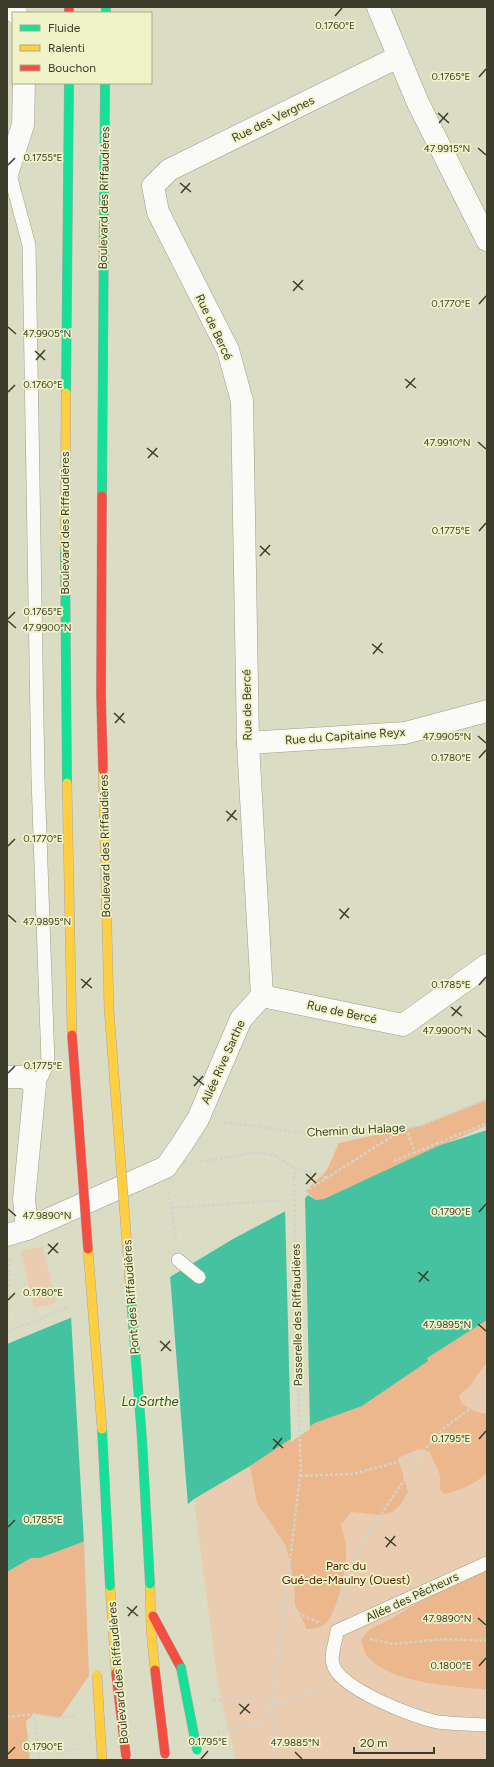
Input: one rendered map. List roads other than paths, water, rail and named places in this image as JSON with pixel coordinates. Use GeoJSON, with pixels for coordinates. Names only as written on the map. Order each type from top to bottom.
{"type":"FeatureCollection","features":[{"type":"Feature","properties":{"kind":"highway","name":"Boulevard des Riffaudières"},"geometry":{"type":"LineString","coordinates":[[69,84],[65,578],[66,734],[72,1035],[102,1427],[111,1619],[121,1726],[126,1758]]}},
{"type":"Feature","properties":{"kind":"highway","name":"Boulevard des Riffaudières"},"geometry":{"type":"LineString","coordinates":[[105,84],[101,695],[109,1009]]}},
{"type":"Feature","properties":{"kind":"highway","name":"Pont des Riffaudières"},"geometry":{"type":"LineString","coordinates":[[109,1009],[142,1439],[150,1609]]}},
{"type":"Feature","properties":{"kind":"highway"},"geometry":{"type":"LineString","coordinates":[[150,1609],[181,1668],[198,1760]]}},
{"type":"Feature","properties":{"kind":"highway"},"geometry":{"type":"LineString","coordinates":[[150,1609],[155,1670],[166,1757]]}},
{"type":"Feature","properties":{"kind":"highway"},"geometry":{"type":"LineString","coordinates":[[104,1647],[111,1619]]}},
{"type":"Feature","properties":{"kind":"highway"},"geometry":{"type":"LineString","coordinates":[[98,1672],[102,1759]]}},
{"type":"Feature","properties":{"kind":"street"},"geometry":{"type":"LineString","coordinates":[[378,7],[398,58],[418,102],[482,218],[487,240]]}},
{"type":"Feature","properties":{"kind":"street","name":"Rue des Vergnes"},"geometry":{"type":"LineString","coordinates":[[153,186],[169,170],[398,58]]}},
{"type":"Feature","properties":{"kind":"street"},"geometry":{"type":"LineString","coordinates":[[8,172],[23,125],[24,84]]}},
{"type":"Feature","properties":{"kind":"street","name":"Rue de Bercé"},"geometry":{"type":"LineString","coordinates":[[153,186],[158,212],[228,350],[242,401],[248,742],[262,996],[403,1025],[487,965]]}},
{"type":"Feature","properties":{"kind":"street","name":"Rue du Capitaine Reyx"},"geometry":{"type":"LineString","coordinates":[[248,742],[405,733],[487,711]]}},
{"type":"Feature","properties":{"kind":"street","name":"Allée Rive Sarthe"},"geometry":{"type":"LineString","coordinates":[[17,1232],[166,1167],[198,1119],[241,1019],[262,996]]}},
{"type":"Feature","properties":{"kind":"street"},"geometry":{"type":"LineString","coordinates":[[7,1077],[25,1077],[35,1085],[24,1199],[17,1232]]}},
{"type":"Feature","properties":{"kind":"lane"},"geometry":{"type":"LineString","coordinates":[[8,172],[29,245],[38,779],[48,1063],[41,1078],[35,1085]]}},
{"type":"Feature","properties":{"kind":"lane"},"geometry":{"type":"LineString","coordinates":[[178,1260],[200,1277]]}},
{"type":"Feature","properties":{"kind":"lane","name":"Allée des Pêcheurs"},"geometry":{"type":"LineString","coordinates":[[487,1563],[337,1631],[332,1663],[334,1668],[343,1678],[376,1700],[407,1713],[438,1722],[487,1724]]}},
{"type":"Feature","properties":{"kind":"water","name":"La Sarthe"},"geometry":{"type":"Polygon","coordinates":[[[487,1130],[487,1320],[427,1358],[428,1361],[362,1406],[315,1423],[250,1466],[194,1499],[181,1510],[124,1506],[125,1526],[40,1558],[31,1558],[7,1572],[7,1344],[170,1277],[233,1239],[299,1204],[308,1195],[316,1200],[324,1199],[438,1146],[487,1130]]]}},
{"type":"Feature","properties":{"kind":"park label","name":"Parc du Gué-de-Maulny (Ouest)"},"geometry":{"type":"Point","coordinates":[346,1573]}}]}
